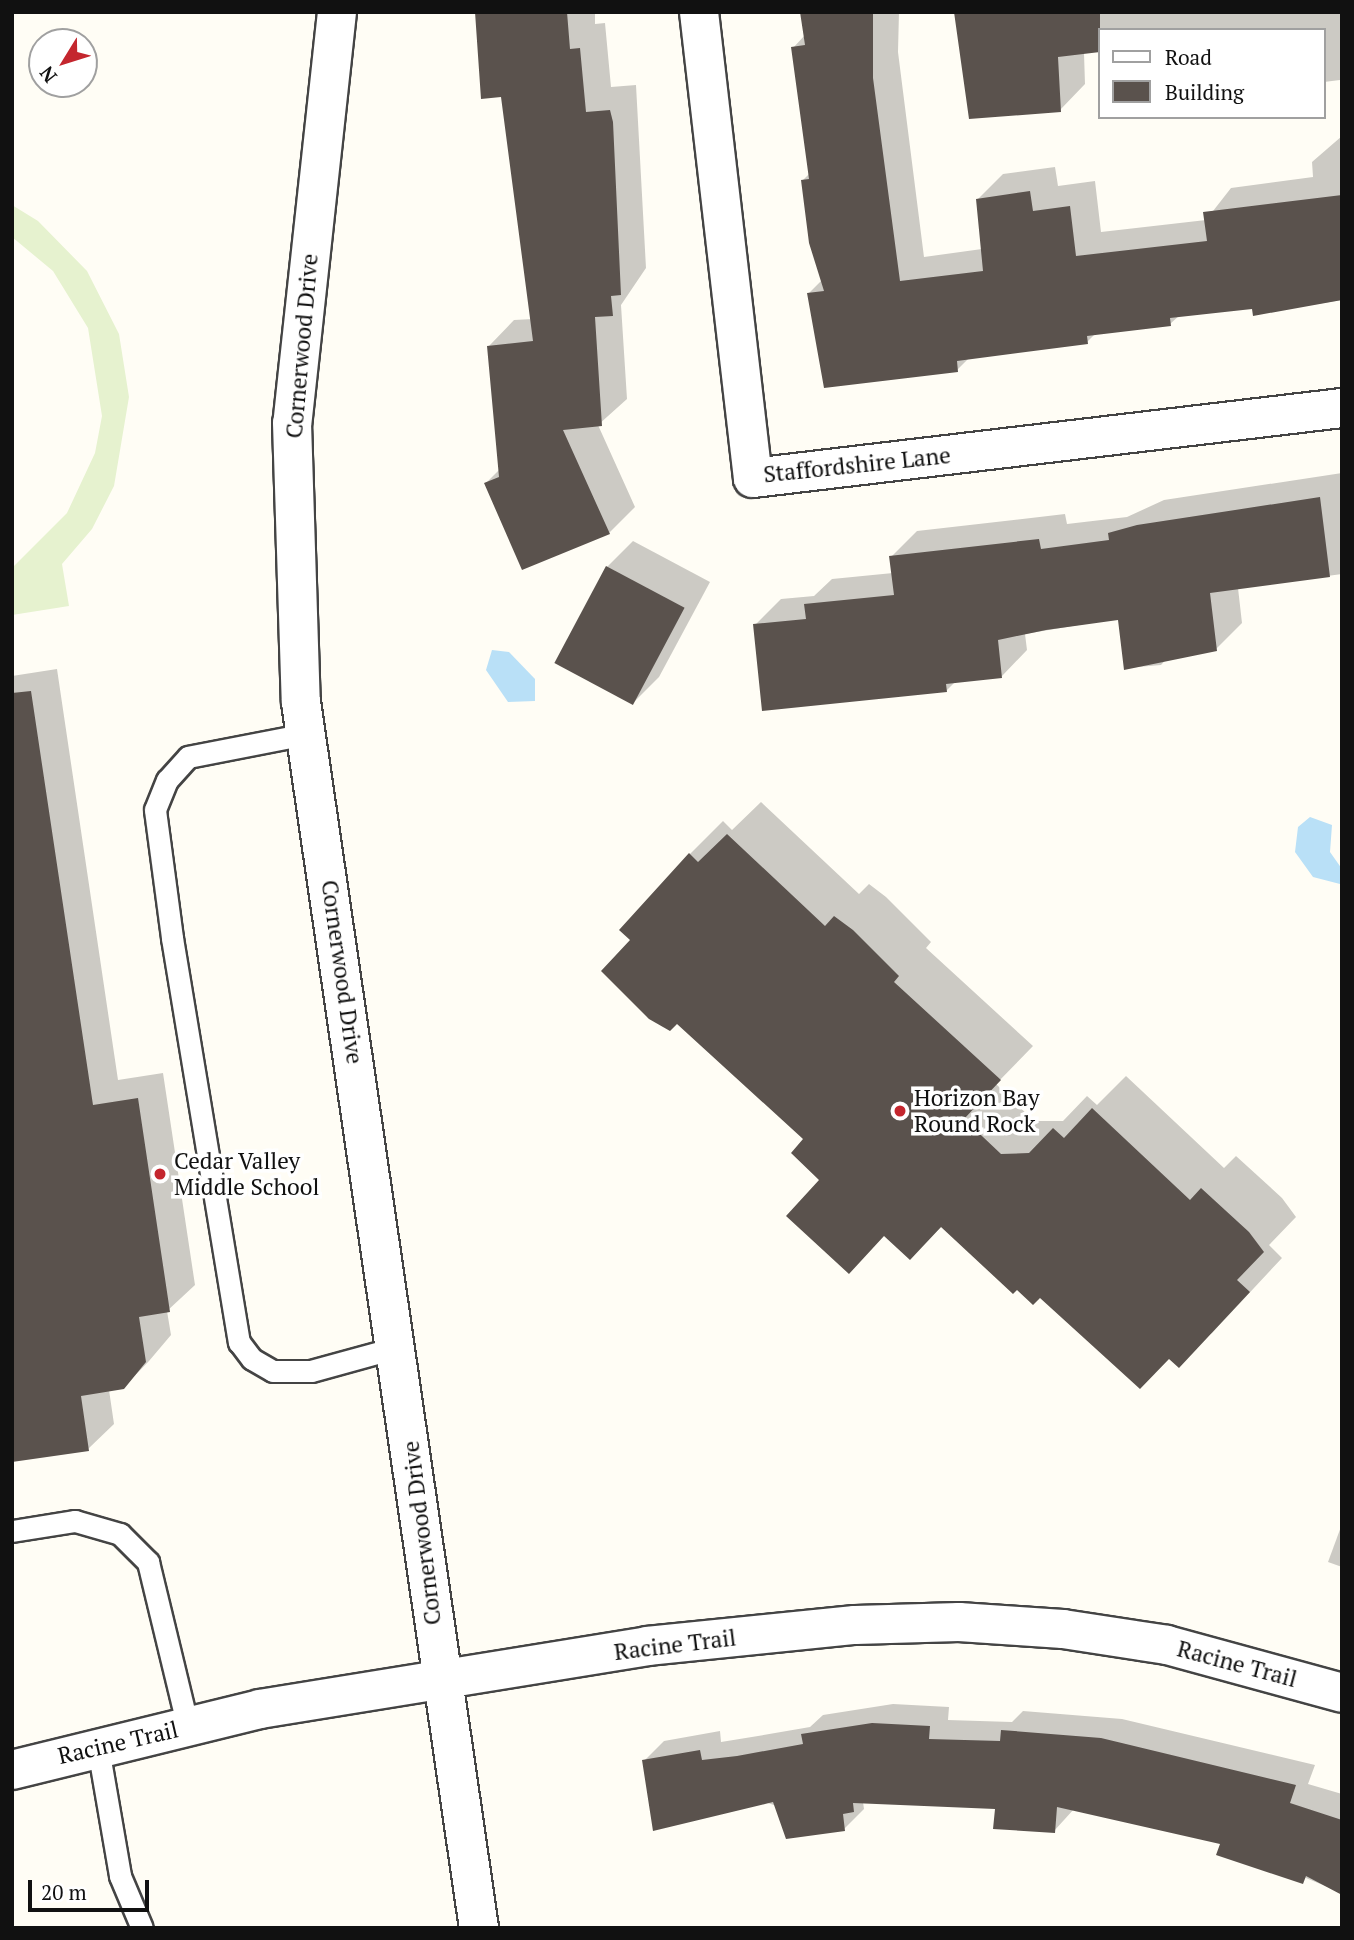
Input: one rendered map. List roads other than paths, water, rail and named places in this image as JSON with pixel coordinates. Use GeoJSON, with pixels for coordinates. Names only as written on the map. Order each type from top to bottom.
{"type":"FeatureCollection","features":[{"type":"Feature","properties":{"kind":"street","name":"Cornerwood Drive"},"geometry":{"type":"LineString","coordinates":[[337,12],[292,423],[306,734],[399,1347],[439,1680],[479,1928]]}},
{"type":"Feature","properties":{"kind":"street","name":"Staffordshire Lane"},"geometry":{"type":"LineString","coordinates":[[699,12],[753,478],[1342,408]]}},
{"type":"Feature","properties":{"kind":"street","name":"Racine Trail"},"geometry":{"type":"LineString","coordinates":[[12,1770],[188,1727],[439,1680],[647,1646],[959,1622],[1167,1645],[1342,1693]]}},
{"type":"Feature","properties":{"kind":"lane"},"geometry":{"type":"LineString","coordinates":[[306,734],[188,757],[167,780],[155,810],[172,938],[239,1342],[252,1359],[274,1371],[311,1371],[399,1347]]}},
{"type":"Feature","properties":{"kind":"lane"},"geometry":{"type":"LineString","coordinates":[[12,1531],[75,1521],[120,1534],[148,1562],[188,1727]]}},
{"type":"Feature","properties":{"kind":"lane"},"geometry":{"type":"LineString","coordinates":[[97,1748],[120,1876],[142,1928]]}},
{"type":"Feature","properties":{"kind":"water"},"geometry":{"type":"Polygon","coordinates":[[[492,650],[509,652],[535,679],[535,701],[508,702],[486,670],[492,650]]]}},
{"type":"Feature","properties":{"kind":"water"},"geometry":{"type":"Polygon","coordinates":[[[1310,817],[1332,825],[1330,852],[1342,869],[1340,884],[1313,877],[1295,852],[1298,827],[1310,817]]]}},
{"type":"Feature","properties":{"kind":"place","name":"Horizon Bay Round Rock"},"geometry":{"type":"Point","coordinates":[900,1111]}},
{"type":"Feature","properties":{"kind":"place","name":"Cedar Valley Middle School"},"geometry":{"type":"Point","coordinates":[160,1174]}}]}
